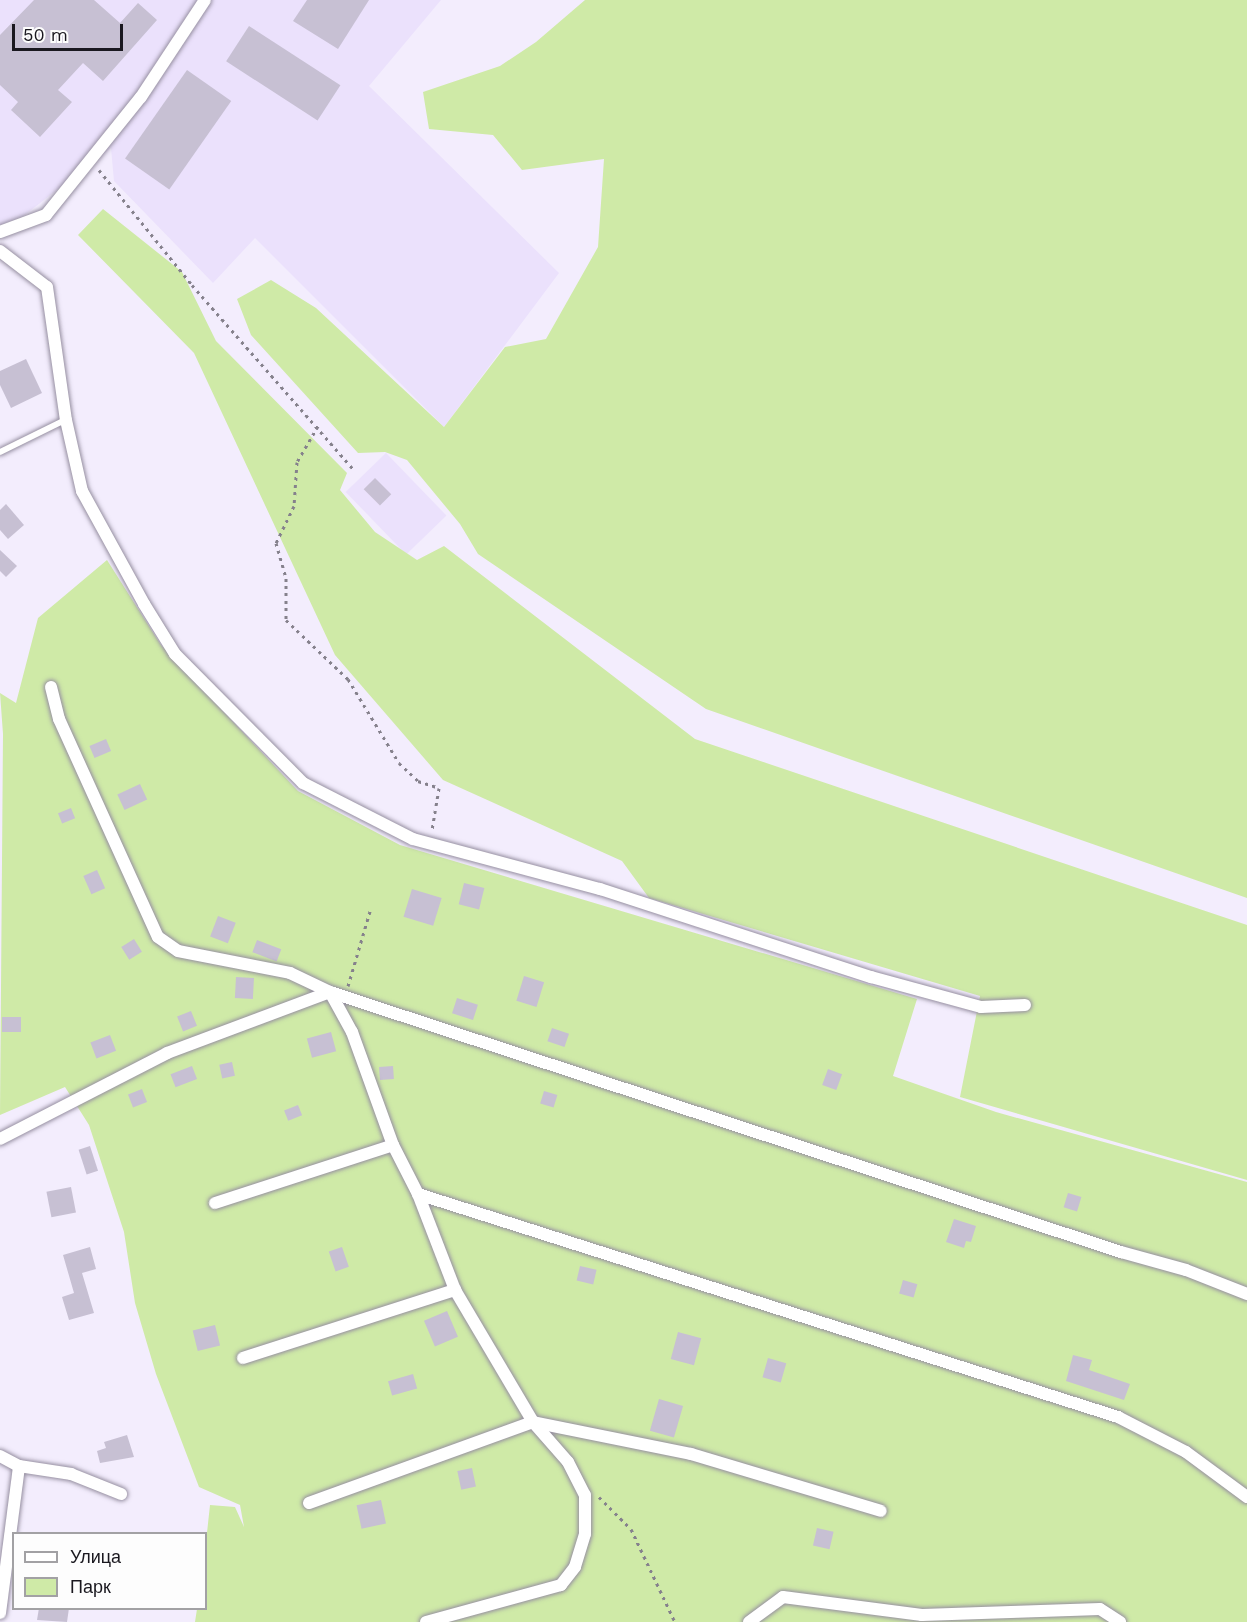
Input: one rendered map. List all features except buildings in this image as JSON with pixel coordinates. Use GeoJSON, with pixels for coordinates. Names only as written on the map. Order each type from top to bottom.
{"type":"FeatureCollection","features":[{"type":"Feature","properties":{"kind":"street"},"geometry":{"type":"LineString","coordinates":[[0,232],[46,215],[141,97],[205,0]]}},
{"type":"Feature","properties":{"kind":"street"},"geometry":{"type":"LineString","coordinates":[[0,251],[47,287],[66,420],[82,491],[175,654],[303,783],[430,844],[600,890],[871,978],[981,1007],[1025,1005]]}},
{"type":"Feature","properties":{"kind":"street"},"geometry":{"type":"LineString","coordinates":[[51,687],[59,719],[158,937],[178,951],[290,973],[330,992],[1110,1248],[1186,1270],[1247,1294]]}},
{"type":"Feature","properties":{"kind":"street"},"geometry":{"type":"LineString","coordinates":[[0,1138],[167,1053],[330,992]]}},
{"type":"Feature","properties":{"kind":"street"},"geometry":{"type":"LineString","coordinates":[[330,992],[352,1032],[393,1145],[418,1194],[454,1290],[533,1422],[568,1462],[585,1495],[585,1534],[574,1567],[561,1584],[426,1622]]}},
{"type":"Feature","properties":{"kind":"street"},"geometry":{"type":"LineString","coordinates":[[215,1203],[393,1145]]}},
{"type":"Feature","properties":{"kind":"street"},"geometry":{"type":"LineString","coordinates":[[418,1194],[1118,1417],[1186,1452],[1247,1497]]}},
{"type":"Feature","properties":{"kind":"street"},"geometry":{"type":"LineString","coordinates":[[243,1358],[454,1290]]}},
{"type":"Feature","properties":{"kind":"street"},"geometry":{"type":"LineString","coordinates":[[309,1503],[533,1422],[691,1454],[881,1511]]}},
{"type":"Feature","properties":{"kind":"street"},"geometry":{"type":"LineString","coordinates":[[0,1456],[19,1466],[71,1474],[121,1494]]}},
{"type":"Feature","properties":{"kind":"street"},"geometry":{"type":"LineString","coordinates":[[0,1613],[19,1466]]}},
{"type":"Feature","properties":{"kind":"street"},"geometry":{"type":"LineString","coordinates":[[749,1622],[783,1597],[922,1615],[1100,1609],[1120,1622]]}},
{"type":"Feature","properties":{"kind":"lane"},"geometry":{"type":"LineString","coordinates":[[0,452],[66,420]]}},
{"type":"Feature","properties":{"kind":"path"},"geometry":{"type":"LineString","coordinates":[[90,160],[192,285],[318,426],[353,469]]}},
{"type":"Feature","properties":{"kind":"path"},"geometry":{"type":"LineString","coordinates":[[318,426],[297,462],[294,506],[276,543],[286,578],[286,620],[348,679],[399,763],[417,781],[439,788],[430,844]]}},
{"type":"Feature","properties":{"kind":"path"},"geometry":{"type":"LineString","coordinates":[[345,997],[370,908]]}},
{"type":"Feature","properties":{"kind":"path"},"geometry":{"type":"LineString","coordinates":[[595,1493],[631,1529],[675,1622]]}},
{"type":"Feature","properties":{"kind":"shaded area"},"geometry":{"type":"Polygon","coordinates":[[[0,0],[441,0],[369,86],[559,273],[444,427],[255,238],[213,283],[114,181],[111,148],[22,217],[0,225],[0,0]]]}},
{"type":"Feature","properties":{"kind":"shaded area"},"geometry":{"type":"Polygon","coordinates":[[[386,453],[446,516],[406,554],[346,492],[386,453]]]}},
{"type":"Feature","properties":{"kind":"green space"},"geometry":{"type":"Polygon","coordinates":[[[585,0],[1247,0],[1247,898],[706,709],[478,554],[460,524],[407,460],[385,452],[358,453],[251,335],[237,299],[271,280],[316,308],[444,427],[505,347],[546,339],[598,247],[604,159],[522,170],[493,135],[429,129],[423,92],[500,66],[536,42],[585,0]]]}},
{"type":"Feature","properties":{"kind":"green space"},"geometry":{"type":"Polygon","coordinates":[[[103,209],[182,272],[216,341],[347,473],[340,490],[375,532],[417,560],[444,546],[695,739],[1247,925],[1247,1180],[960,1097],[980,996],[649,898],[622,861],[443,780],[335,655],[194,353],[78,235],[103,209]]]}},
{"type":"Feature","properties":{"kind":"green space"},"geometry":{"type":"Polygon","coordinates":[[[107,560],[161,645],[298,791],[400,845],[917,999],[893,1076],[996,1112],[1247,1182],[1247,1622],[195,1622],[197,1610],[207,1610],[207,1533],[210,1505],[235,1507],[244,1527],[240,1505],[199,1487],[156,1374],[135,1303],[124,1232],[89,1125],[65,1087],[0,1115],[3,734],[0,693],[16,703],[38,618],[107,560]]]}}]}
